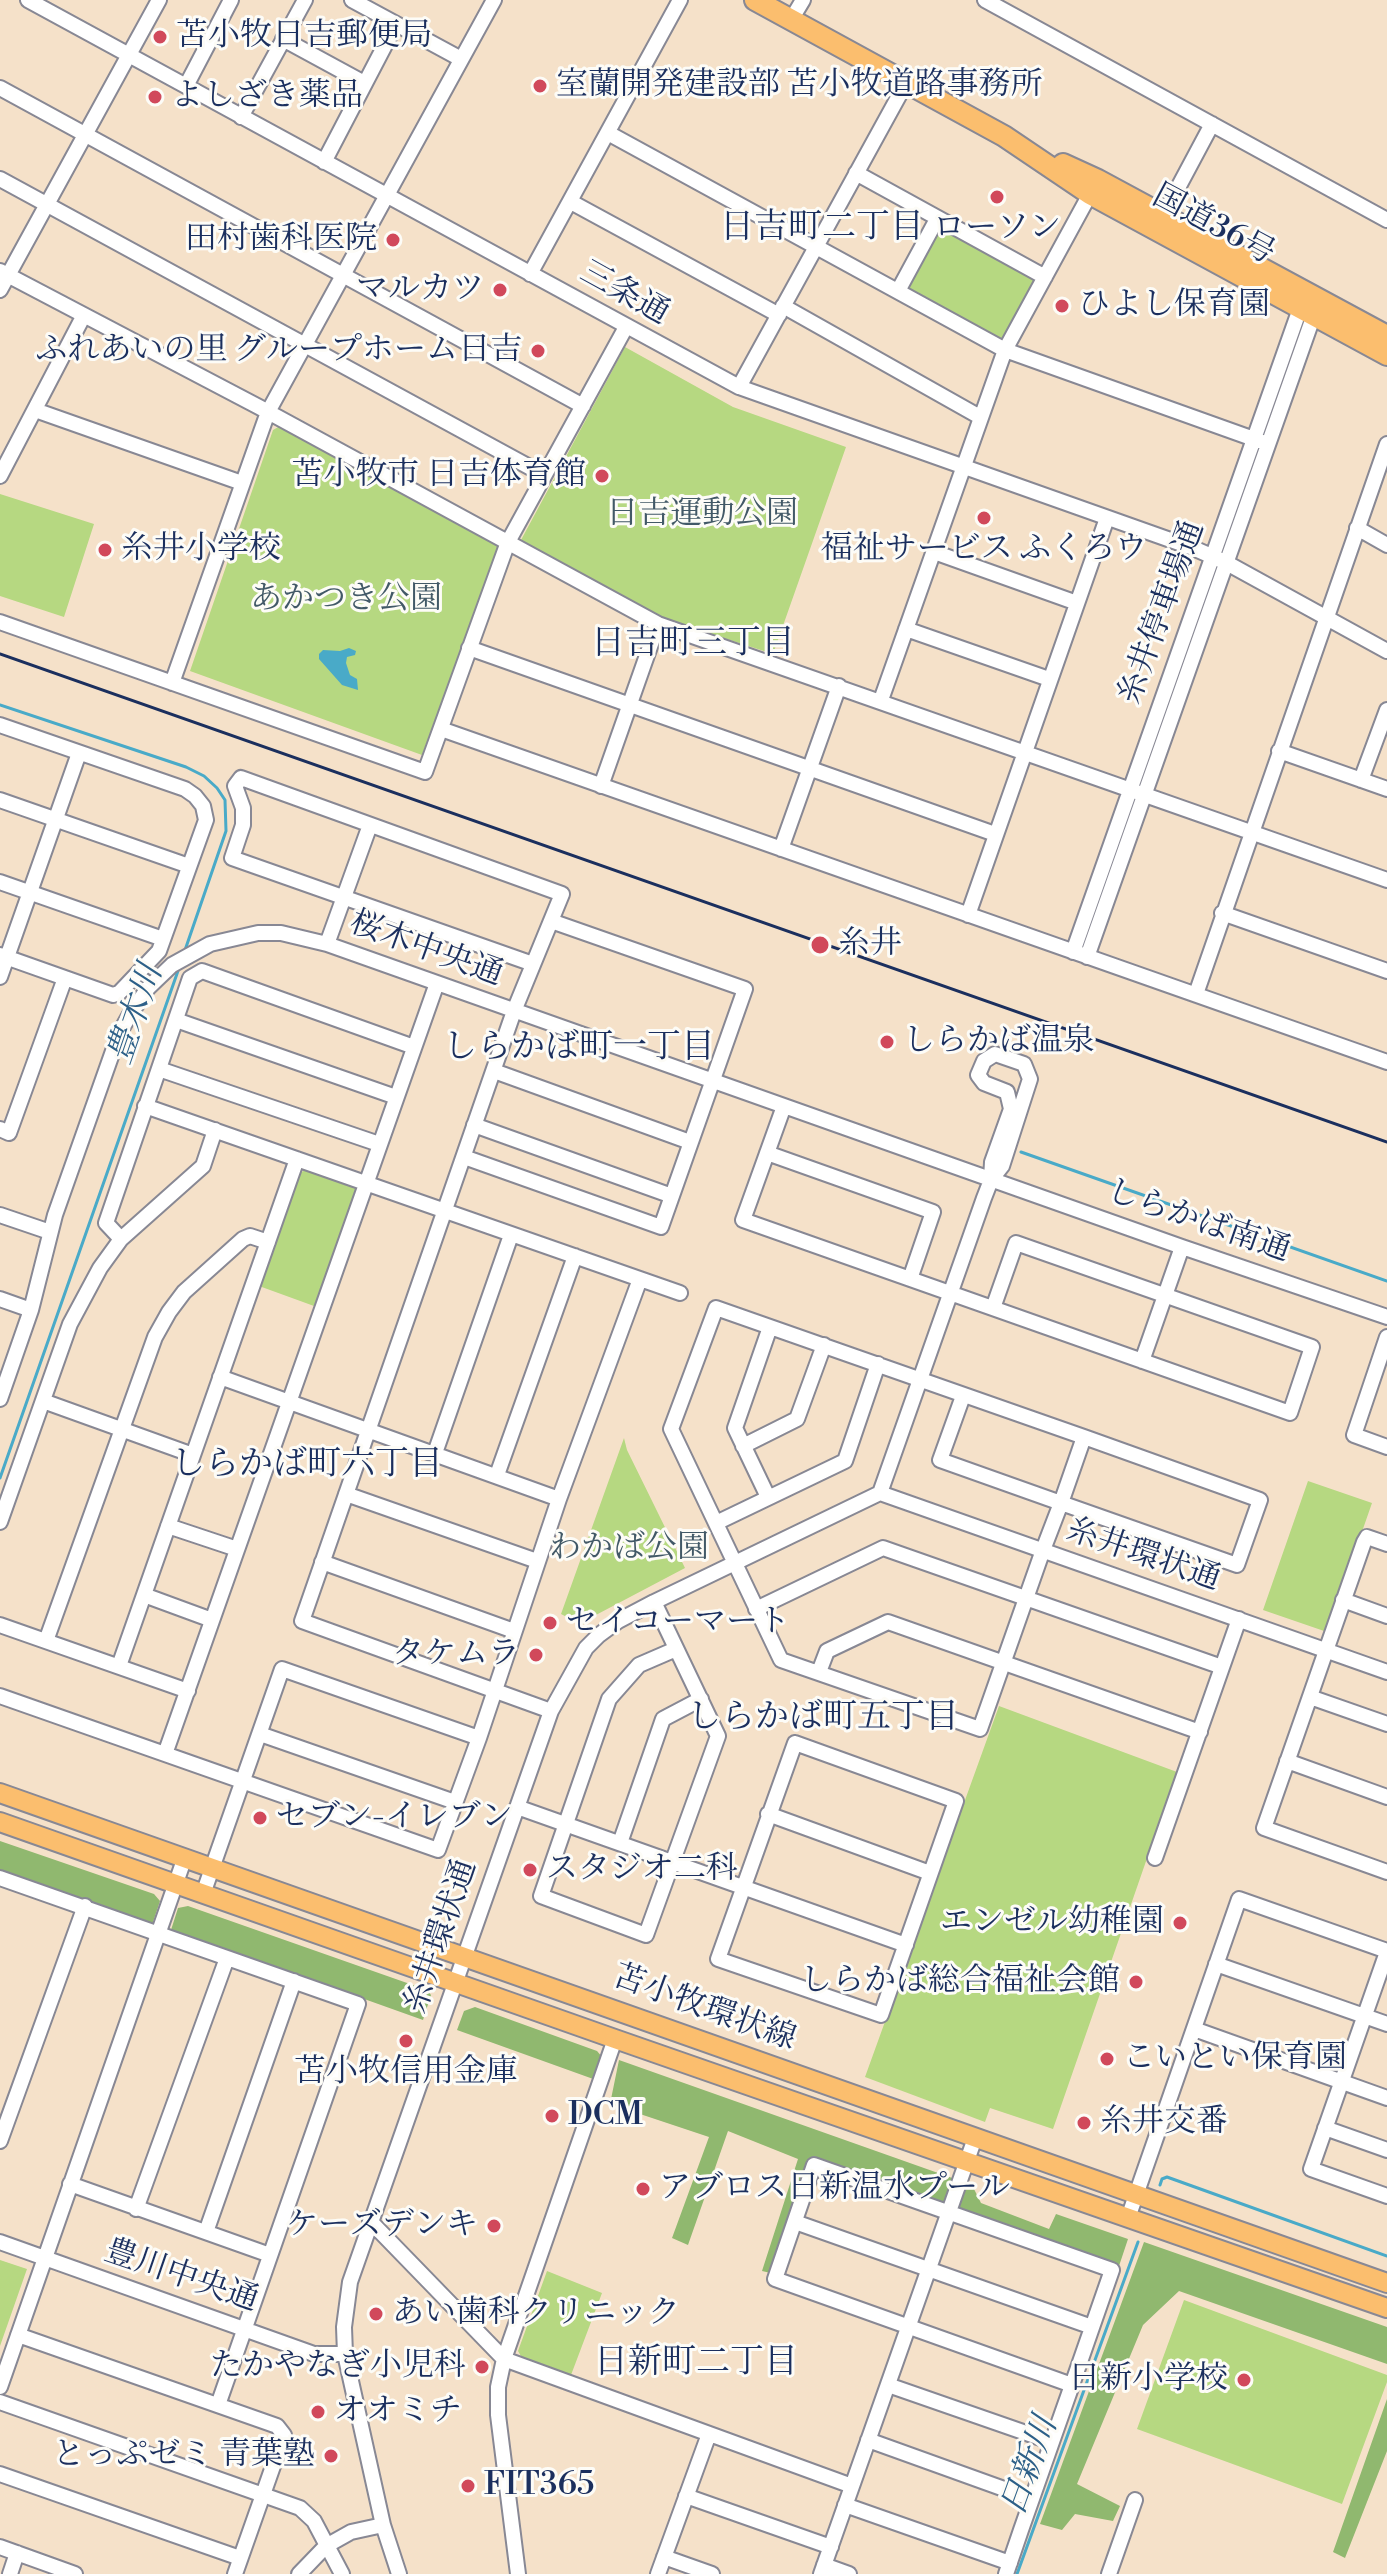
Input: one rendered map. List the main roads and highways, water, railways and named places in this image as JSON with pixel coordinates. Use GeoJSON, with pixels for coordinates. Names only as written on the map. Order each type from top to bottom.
{"type":"FeatureCollection","features":[{"type":"Feature","properties":{"kind":"highway","name":"国道36号"},"geometry":{"type":"LineString","coordinates":[[755,0],[1015,143],[1098,180],[1163,216],[1310,304],[1387,355]]}},
{"type":"Feature","properties":{"kind":"highway","name":"国道36号"},"geometry":{"type":"LineString","coordinates":[[1015,143],[1090,194],[1310,304],[1387,336]]}},
{"type":"Feature","properties":{"kind":"main road","name":"苫小牧環状線"},"geometry":{"type":"LineString","coordinates":[[0,1793],[1387,2283]]}},
{"type":"Feature","properties":{"kind":"main road","name":"苫小牧環状線"},"geometry":{"type":"LineString","coordinates":[[0,1822],[1387,2308]]}},
{"type":"Feature","properties":{"kind":"water"},"geometry":{"type":"Polygon","coordinates":[[[349,648],[356,651],[355,655],[347,657],[346,663],[350,675],[357,679],[358,690],[342,685],[319,659],[323,650],[349,648]]]}},
{"type":"Feature","properties":{"kind":"waterway","name":"豊木川"},"geometry":{"type":"LineString","coordinates":[[0,705],[186,767],[204,776],[217,788],[225,800],[226,831],[184,953]]}},
{"type":"Feature","properties":{"kind":"waterway","name":"豊木川"},"geometry":{"type":"LineString","coordinates":[[0,1478],[179,968]]}},
{"type":"Feature","properties":{"kind":"waterway"},"geometry":{"type":"LineString","coordinates":[[1021,1152],[1387,1281]]}},
{"type":"Feature","properties":{"kind":"waterway","name":"日新川"},"geometry":{"type":"LineString","coordinates":[[1160,2185],[1162,2179],[1167,2177],[1387,2256]]}},
{"type":"Feature","properties":{"kind":"waterway","name":"日新川"},"geometry":{"type":"LineString","coordinates":[[1017,2574],[1138,2242]]}},
{"type":"Feature","properties":{"kind":"railway"},"geometry":{"type":"LineString","coordinates":[[0,654],[1387,1142]]}},
{"type":"Feature","properties":{"kind":"place","name":"苫小牧日吉郵便局"},"geometry":{"type":"Point","coordinates":[160,37]}},
{"type":"Feature","properties":{"kind":"place","name":"室蘭開発建設部 苫小牧道路事務所"},"geometry":{"type":"Point","coordinates":[540,86]}},
{"type":"Feature","properties":{"kind":"place","name":"よしざき薬品"},"geometry":{"type":"Point","coordinates":[155,97]}},
{"type":"Feature","properties":{"kind":"place","name":"ローソン"},"geometry":{"type":"Point","coordinates":[997,197]}},
{"type":"Feature","properties":{"kind":"place","name":"田村歯科医院"},"geometry":{"type":"Point","coordinates":[393,240]}},
{"type":"Feature","properties":{"kind":"place","name":"マルカツ"},"geometry":{"type":"Point","coordinates":[500,290]}},
{"type":"Feature","properties":{"kind":"place","name":"ひよし保育園"},"geometry":{"type":"Point","coordinates":[1062,306]}},
{"type":"Feature","properties":{"kind":"place","name":"ふれあいの里 グループホーム日吉"},"geometry":{"type":"Point","coordinates":[538,351]}},
{"type":"Feature","properties":{"kind":"place","name":"苫小牧市 日吉体育館"},"geometry":{"type":"Point","coordinates":[602,476]}},
{"type":"Feature","properties":{"kind":"place","name":"福祉サービス ふくろウ"},"geometry":{"type":"Point","coordinates":[984,518]}},
{"type":"Feature","properties":{"kind":"place","name":"糸井小学校"},"geometry":{"type":"Point","coordinates":[105,550]}},
{"type":"Feature","properties":{"kind":"place","name":"糸井"},"geometry":{"type":"Point","coordinates":[820,945]}},
{"type":"Feature","properties":{"kind":"place","name":"しらかば温泉"},"geometry":{"type":"Point","coordinates":[887,1042]}},
{"type":"Feature","properties":{"kind":"place","name":"セイコーマート"},"geometry":{"type":"Point","coordinates":[550,1623]}},
{"type":"Feature","properties":{"kind":"place","name":"タケムラ"},"geometry":{"type":"Point","coordinates":[536,1655]}},
{"type":"Feature","properties":{"kind":"place","name":"セブン-イレブン"},"geometry":{"type":"Point","coordinates":[260,1818]}},
{"type":"Feature","properties":{"kind":"place","name":"スタジオ二科"},"geometry":{"type":"Point","coordinates":[530,1870]}},
{"type":"Feature","properties":{"kind":"place","name":"エンゼル幼稚園"},"geometry":{"type":"Point","coordinates":[1180,1923]}},
{"type":"Feature","properties":{"kind":"place","name":"しらかば総合福祉会館"},"geometry":{"type":"Point","coordinates":[1136,1982]}},
{"type":"Feature","properties":{"kind":"place","name":"苫小牧信用金庫"},"geometry":{"type":"Point","coordinates":[406,2041]}},
{"type":"Feature","properties":{"kind":"place","name":"こいとい保育園"},"geometry":{"type":"Point","coordinates":[1107,2059]}},
{"type":"Feature","properties":{"kind":"place","name":"DCM"},"geometry":{"type":"Point","coordinates":[552,2116]}},
{"type":"Feature","properties":{"kind":"place","name":"糸井交番"},"geometry":{"type":"Point","coordinates":[1084,2123]}},
{"type":"Feature","properties":{"kind":"place","name":"アブロス日新温水プール"},"geometry":{"type":"Point","coordinates":[643,2189]}},
{"type":"Feature","properties":{"kind":"place","name":"ケーズデンキ"},"geometry":{"type":"Point","coordinates":[494,2226]}},
{"type":"Feature","properties":{"kind":"place","name":"あい歯科クリニック"},"geometry":{"type":"Point","coordinates":[376,2314]}},
{"type":"Feature","properties":{"kind":"place","name":"たかやなぎ小児科"},"geometry":{"type":"Point","coordinates":[482,2367]}},
{"type":"Feature","properties":{"kind":"place","name":"日新小学校"},"geometry":{"type":"Point","coordinates":[1244,2380]}},
{"type":"Feature","properties":{"kind":"place","name":"オオミチ"},"geometry":{"type":"Point","coordinates":[318,2412]}},
{"type":"Feature","properties":{"kind":"place","name":"とっぷゼミ 青葉塾"},"geometry":{"type":"Point","coordinates":[331,2456]}},
{"type":"Feature","properties":{"kind":"place","name":"FIT365"},"geometry":{"type":"Point","coordinates":[468,2486]}},
{"type":"Feature","properties":{"kind":"district","name":"日吉町二丁目"},"geometry":{"type":"Point","coordinates":[822,229]}},
{"type":"Feature","properties":{"kind":"district","name":"日吉町三丁目"},"geometry":{"type":"Point","coordinates":[693,645]}},
{"type":"Feature","properties":{"kind":"district","name":"しらかば町一丁目"},"geometry":{"type":"Point","coordinates":[579,1049]}},
{"type":"Feature","properties":{"kind":"district","name":"しらかば町六丁目"},"geometry":{"type":"Point","coordinates":[307,1466]}},
{"type":"Feature","properties":{"kind":"district","name":"しらかば町五丁目"},"geometry":{"type":"Point","coordinates":[823,1719]}},
{"type":"Feature","properties":{"kind":"district","name":"日新町二丁目"},"geometry":{"type":"Point","coordinates":[696,2364]}},
{"type":"Feature","properties":{"kind":"park label","name":"日吉運動公園"},"geometry":{"type":"Point","coordinates":[702,515]}},
{"type":"Feature","properties":{"kind":"park label","name":"あかつき公園"},"geometry":{"type":"Point","coordinates":[346,600]}},
{"type":"Feature","properties":{"kind":"park label","name":"わかば公園"},"geometry":{"type":"Point","coordinates":[629,1549]}}]}
